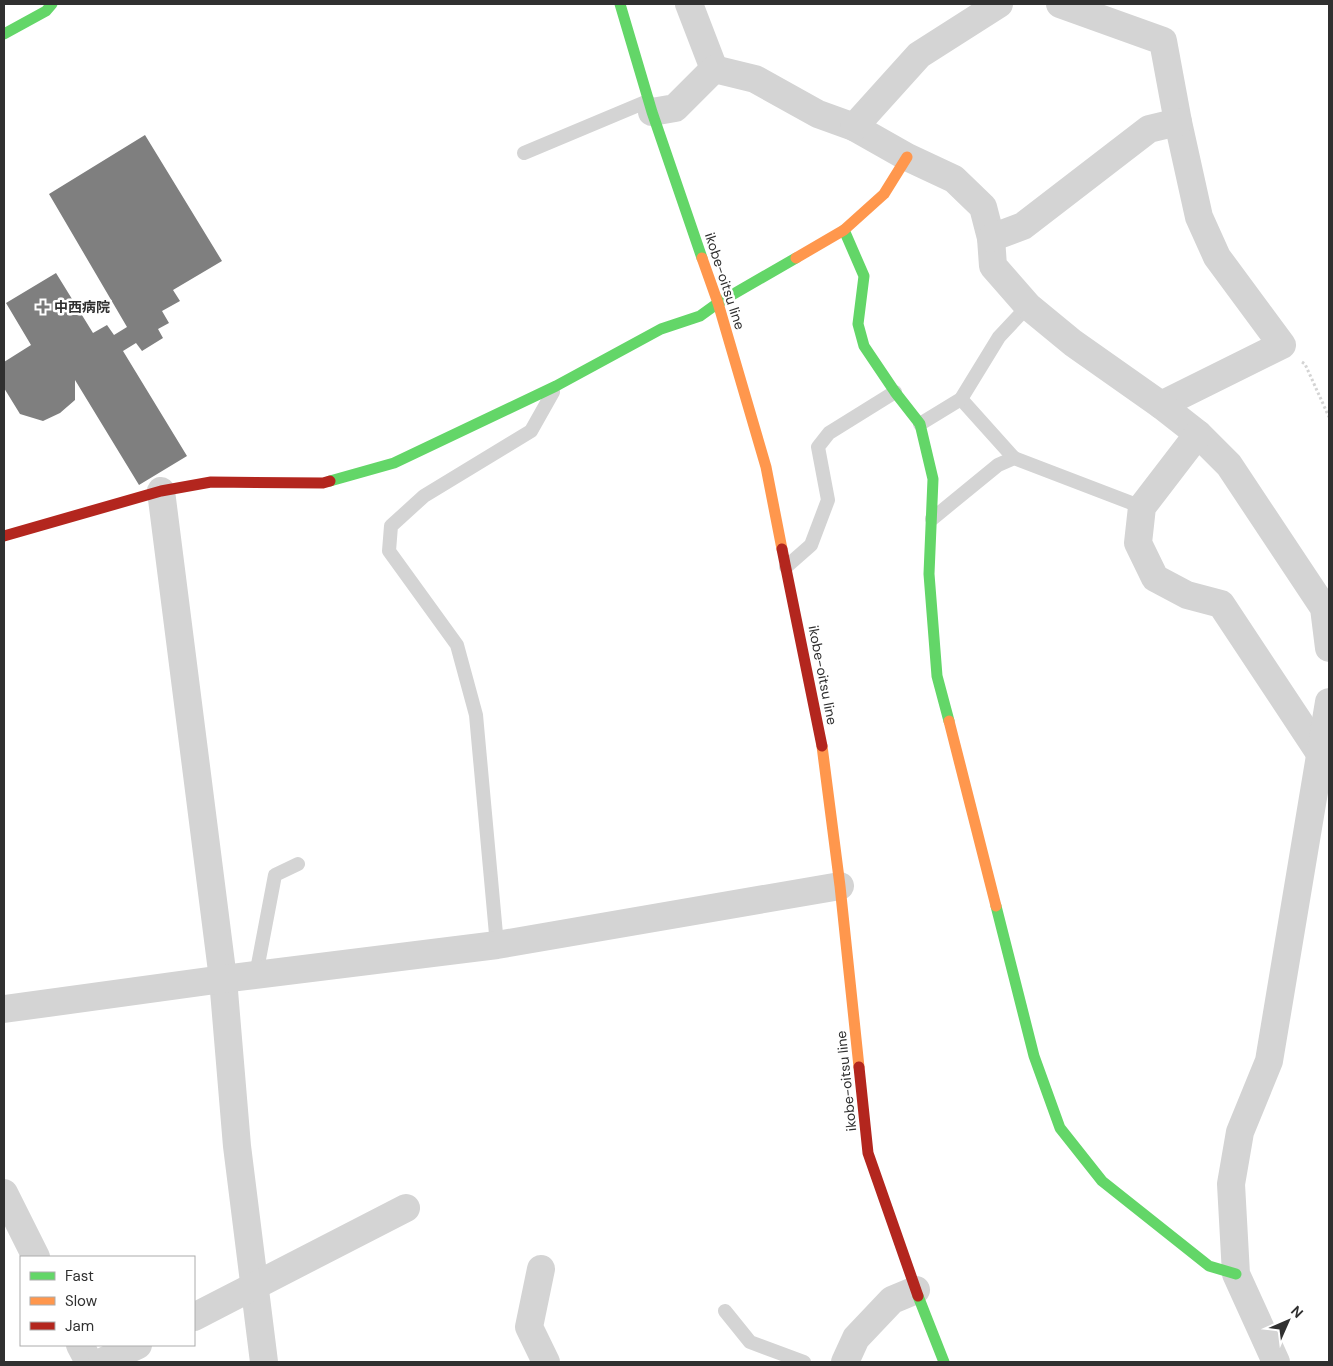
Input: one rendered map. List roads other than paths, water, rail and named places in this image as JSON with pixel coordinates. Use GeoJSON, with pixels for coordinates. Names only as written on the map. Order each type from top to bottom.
{"type":"FeatureCollection","features":[{"type":"Feature","properties":{"kind":"street"},"geometry":{"type":"LineString","coordinates":[[4,34],[46,11],[52,4]]}},
{"type":"Feature","properties":{"kind":"street","name":"ikobe-oitsu line"},"geometry":{"type":"LineString","coordinates":[[620,4],[650,107],[718,303],[766,467],[824,763],[840,886],[868,1153],[916,1290],[944,1362]]}},
{"type":"Feature","properties":{"kind":"street"},"geometry":{"type":"LineString","coordinates":[[854,127],[919,55],[1000,4]]}},
{"type":"Feature","properties":{"kind":"street"},"geometry":{"type":"LineString","coordinates":[[1060,4],[1163,41],[1178,122],[1199,217],[1217,256],[1282,345],[1161,405]]}},
{"type":"Feature","properties":{"kind":"street"},"geometry":{"type":"LineString","coordinates":[[691,5],[714,69]]}},
{"type":"Feature","properties":{"kind":"street"},"geometry":{"type":"LineString","coordinates":[[650,107],[675,108],[714,69]]}},
{"type":"Feature","properties":{"kind":"street"},"geometry":{"type":"LineString","coordinates":[[714,69],[755,79],[818,114],[854,127],[907,157],[954,179],[978,201],[983,207],[991,238],[993,266],[1028,306],[1073,344],[1161,405],[1198,434],[1229,465],[1324,608],[1329,648]]}},
{"type":"Feature","properties":{"kind":"street"},"geometry":{"type":"LineString","coordinates":[[991,238],[1023,226],[1149,130],[1178,122]]}},
{"type":"Feature","properties":{"kind":"street"},"geometry":{"type":"LineString","coordinates":[[4,536],[161,491],[211,482],[323,483],[394,463],[556,386],[660,329],[700,316],[718,303],[844,230],[884,194],[907,157]]}},
{"type":"Feature","properties":{"kind":"street"},"geometry":{"type":"LineString","coordinates":[[844,230],[864,276],[858,324],[864,346],[920,424],[934,479],[929,574],[937,676],[1034,1056],[1060,1128],[1102,1180],[1209,1266],[1236,1274]]}},
{"type":"Feature","properties":{"kind":"street"},"geometry":{"type":"LineString","coordinates":[[1198,434],[1142,507],[1138,544],[1155,578],[1187,595],[1221,604],[1323,764]]}},
{"type":"Feature","properties":{"kind":"street"},"geometry":{"type":"LineString","coordinates":[[161,491],[223,979],[237,1146],[264,1362]]}},
{"type":"Feature","properties":{"kind":"street"},"geometry":{"type":"LineString","coordinates":[[1276,1362],[1236,1274],[1231,1184],[1240,1132],[1269,1061],[1323,764],[1329,702]]}},
{"type":"Feature","properties":{"kind":"street"},"geometry":{"type":"LineString","coordinates":[[4,1009],[223,979],[497,945],[840,886]]}},
{"type":"Feature","properties":{"kind":"street"},"geometry":{"type":"LineString","coordinates":[[4,1193],[36,1256]]}},
{"type":"Feature","properties":{"kind":"street"},"geometry":{"type":"LineString","coordinates":[[195,1317],[256,1287],[406,1208]]}},
{"type":"Feature","properties":{"kind":"street"},"geometry":{"type":"LineString","coordinates":[[541,1268],[529,1327],[546,1362]]}},
{"type":"Feature","properties":{"kind":"street"},"geometry":{"type":"LineString","coordinates":[[845,1362],[856,1338],[886,1306],[892,1300],[916,1290]]}},
{"type":"Feature","properties":{"kind":"street"},"geometry":{"type":"LineString","coordinates":[[80,1346],[88,1362]]}},
{"type":"Feature","properties":{"kind":"street"},"geometry":{"type":"LineString","coordinates":[[102,1362],[136,1346]]}},
{"type":"Feature","properties":{"kind":"lane"},"geometry":{"type":"LineString","coordinates":[[524,153],[650,107]]}},
{"type":"Feature","properties":{"kind":"lane"},"geometry":{"type":"LineString","coordinates":[[920,424],[961,399],[999,337],[1028,306]]}},
{"type":"Feature","properties":{"kind":"lane"},"geometry":{"type":"LineString","coordinates":[[497,945],[476,716],[456,645],[389,551],[391,526],[424,496],[531,430],[556,386]]}},
{"type":"Feature","properties":{"kind":"lane"},"geometry":{"type":"LineString","coordinates":[[786,567],[811,545],[828,500],[818,447],[829,433],[896,392]]}},
{"type":"Feature","properties":{"kind":"lane"},"geometry":{"type":"LineString","coordinates":[[961,399],[1014,458],[1142,507]]}},
{"type":"Feature","properties":{"kind":"lane"},"geometry":{"type":"LineString","coordinates":[[932,519],[998,465],[1014,458]]}},
{"type":"Feature","properties":{"kind":"lane"},"geometry":{"type":"LineString","coordinates":[[256,975],[274,875],[298,864]]}},
{"type":"Feature","properties":{"kind":"lane"},"geometry":{"type":"LineString","coordinates":[[725,1311],[750,1342],[804,1362]]}},
{"type":"Feature","properties":{"kind":"place","name":"中西病院"},"geometry":{"type":"Point","coordinates":[43,307]}}]}
